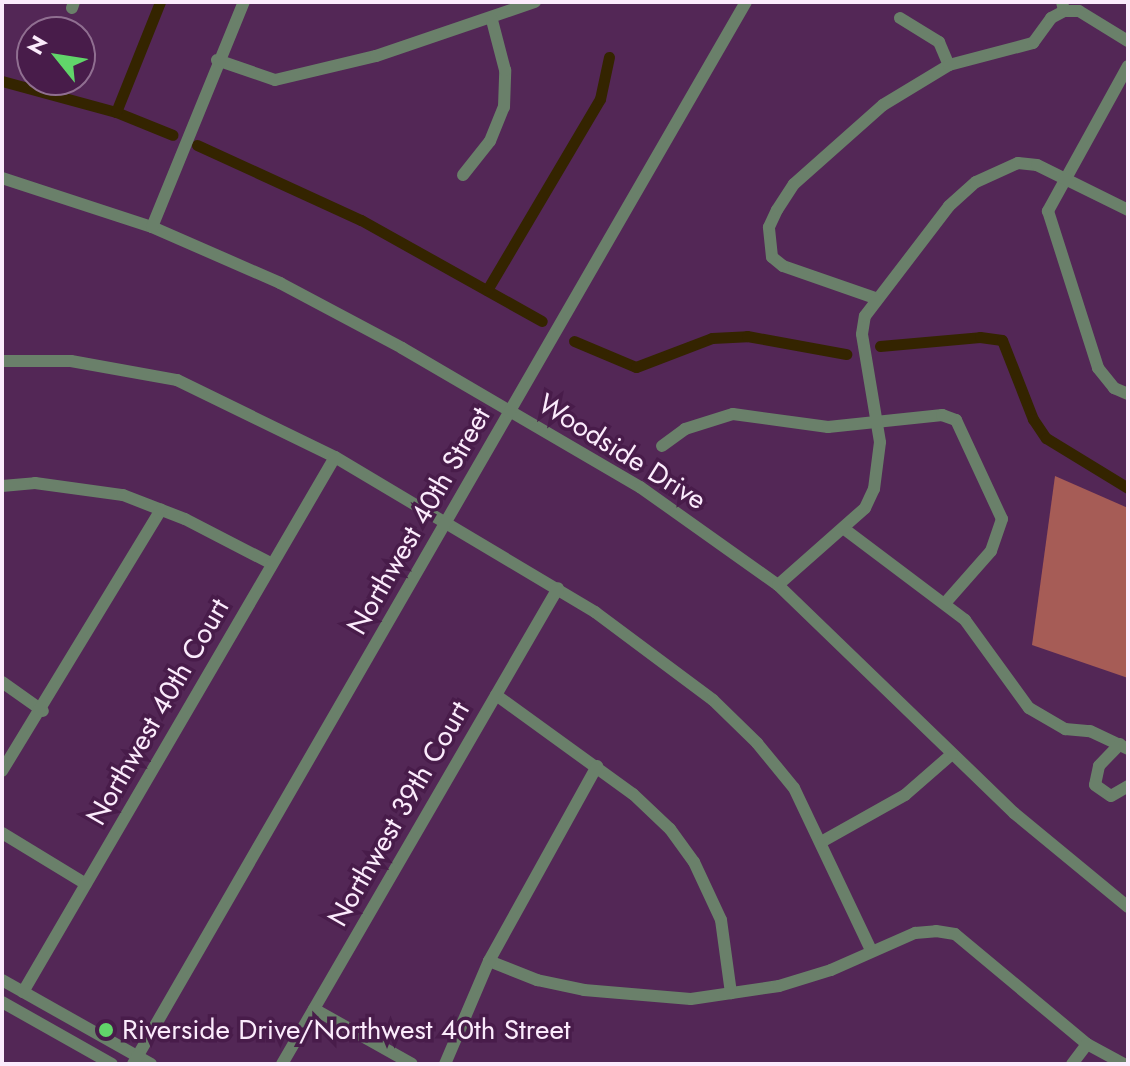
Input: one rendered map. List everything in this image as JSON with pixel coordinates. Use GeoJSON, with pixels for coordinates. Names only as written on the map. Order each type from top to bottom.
{"type":"FeatureCollection","features":[{"type":"Feature","properties":{"kind":"street"},"geometry":{"type":"LineString","coordinates":[[152,227],[217,60],[244,2]]}},
{"type":"Feature","properties":{"kind":"street"},"geometry":{"type":"LineString","coordinates":[[217,60],[275,80],[492,20],[535,2]]}},
{"type":"Feature","properties":{"kind":"street","name":"Northwest 40th Street"},"geometry":{"type":"LineString","coordinates":[[135,1060],[510,412],[739,4]]}},
{"type":"Feature","properties":{"kind":"street"},"geometry":{"type":"LineString","coordinates":[[875,298],[783,266],[772,257],[769,227],[794,184],[883,105],[949,65],[1016,52],[1033,43],[1063,6],[1079,11],[1128,41]]}},
{"type":"Feature","properties":{"kind":"street"},"geometry":{"type":"LineString","coordinates":[[900,18],[939,42],[949,65]]}},
{"type":"Feature","properties":{"kind":"street"},"geometry":{"type":"LineString","coordinates":[[463,175],[490,141],[504,107],[505,70],[492,20]]}},
{"type":"Feature","properties":{"kind":"street"},"geometry":{"type":"LineString","coordinates":[[1128,66],[1048,211],[1049,224],[1098,368],[1103,379],[1128,394]]}},
{"type":"Feature","properties":{"kind":"street"},"geometry":{"type":"LineString","coordinates":[[778,585],[865,508],[874,489],[877,423],[862,334],[875,298],[949,206],[989,174],[1018,163],[1037,165],[1128,210]]}},
{"type":"Feature","properties":{"kind":"street","name":"Woodside Drive"},"geometry":{"type":"LineString","coordinates":[[2,178],[152,227],[280,283],[640,487],[778,585],[952,754],[1128,907]]}},
{"type":"Feature","properties":{"kind":"street"},"geometry":{"type":"LineString","coordinates":[[2,361],[71,361],[177,380],[335,457],[558,588],[713,700],[794,788],[823,841],[871,950]]}},
{"type":"Feature","properties":{"kind":"street"},"geometry":{"type":"LineString","coordinates":[[662,446],[685,429],[733,414],[754,413],[809,426],[877,423],[942,415],[956,420],[999,503],[1002,519],[995,543],[946,602]]}},
{"type":"Feature","properties":{"kind":"street","name":"Northwest 40th Court"},"geometry":{"type":"LineString","coordinates":[[23,992],[335,457]]}},
{"type":"Feature","properties":{"kind":"street"},"geometry":{"type":"LineString","coordinates":[[2,486],[80,487],[161,509],[272,564]]}},
{"type":"Feature","properties":{"kind":"street"},"geometry":{"type":"LineString","coordinates":[[2,771],[43,711],[161,509]]}},
{"type":"Feature","properties":{"kind":"street"},"geometry":{"type":"LineString","coordinates":[[843,528],[946,602],[965,620],[1029,708],[1065,729],[1090,731],[1124,746],[1099,766],[1095,785],[1111,796],[1128,786]]}},
{"type":"Feature","properties":{"kind":"street","name":"Northwest 39th Court"},"geometry":{"type":"LineString","coordinates":[[282,1064],[558,588]]}},
{"type":"Feature","properties":{"kind":"street"},"geometry":{"type":"LineString","coordinates":[[2,682],[43,711]]}},
{"type":"Feature","properties":{"kind":"street"},"geometry":{"type":"LineString","coordinates":[[496,695],[597,766],[670,829],[694,862],[721,920],[731,993]]}},
{"type":"Feature","properties":{"kind":"street"},"geometry":{"type":"LineString","coordinates":[[823,841],[905,795],[952,754]]}},
{"type":"Feature","properties":{"kind":"street"},"geometry":{"type":"LineString","coordinates":[[445,1064],[489,961],[597,766]]}},
{"type":"Feature","properties":{"kind":"street"},"geometry":{"type":"LineString","coordinates":[[2,833],[86,884]]}},
{"type":"Feature","properties":{"kind":"street"},"geometry":{"type":"LineString","coordinates":[[489,961],[537,980],[632,997],[691,999],[779,986],[831,970],[915,933],[955,934],[1087,1044],[1124,1064]]}},
{"type":"Feature","properties":{"kind":"street"},"geometry":{"type":"LineString","coordinates":[[2,980],[135,1060],[151,1064]]}},
{"type":"Feature","properties":{"kind":"street"},"geometry":{"type":"LineString","coordinates":[[2,1002],[112,1064]]}},
{"type":"Feature","properties":{"kind":"street"},"geometry":{"type":"LineString","coordinates":[[314,1009],[412,1064]]}},
{"type":"Feature","properties":{"kind":"street"},"geometry":{"type":"LineString","coordinates":[[1072,1064],[1087,1044]]}},
{"type":"Feature","properties":{"kind":"shaded area"},"geometry":{"type":"Polygon","coordinates":[[[1055,476],[1128,508],[1128,678],[1032,645],[1055,476]]]}},
{"type":"Feature","properties":{"kind":"waterway"},"geometry":{"type":"LineString","coordinates":[[116,112],[160,2]]}},
{"type":"Feature","properties":{"kind":"waterway"},"geometry":{"type":"LineString","coordinates":[[487,290],[600,99],[609,57]]}},
{"type":"Feature","properties":{"kind":"waterway"},"geometry":{"type":"LineString","coordinates":[[2,81],[116,112],[173,135]]}},
{"type":"Feature","properties":{"kind":"waterway"},"geometry":{"type":"LineString","coordinates":[[197,145],[361,220],[542,321]]}},
{"type":"Feature","properties":{"kind":"waterway"},"geometry":{"type":"LineString","coordinates":[[574,341],[636,367],[712,338],[747,336],[846,354]]}},
{"type":"Feature","properties":{"kind":"waterway"},"geometry":{"type":"LineString","coordinates":[[880,346],[980,337],[1002,340],[1033,419],[1046,438],[1128,488]]}},
{"type":"Feature","properties":{"kind":"place","name":"Riverside Drive/Northwest 40th Street"},"geometry":{"type":"Point","coordinates":[106,1030]}}]}
